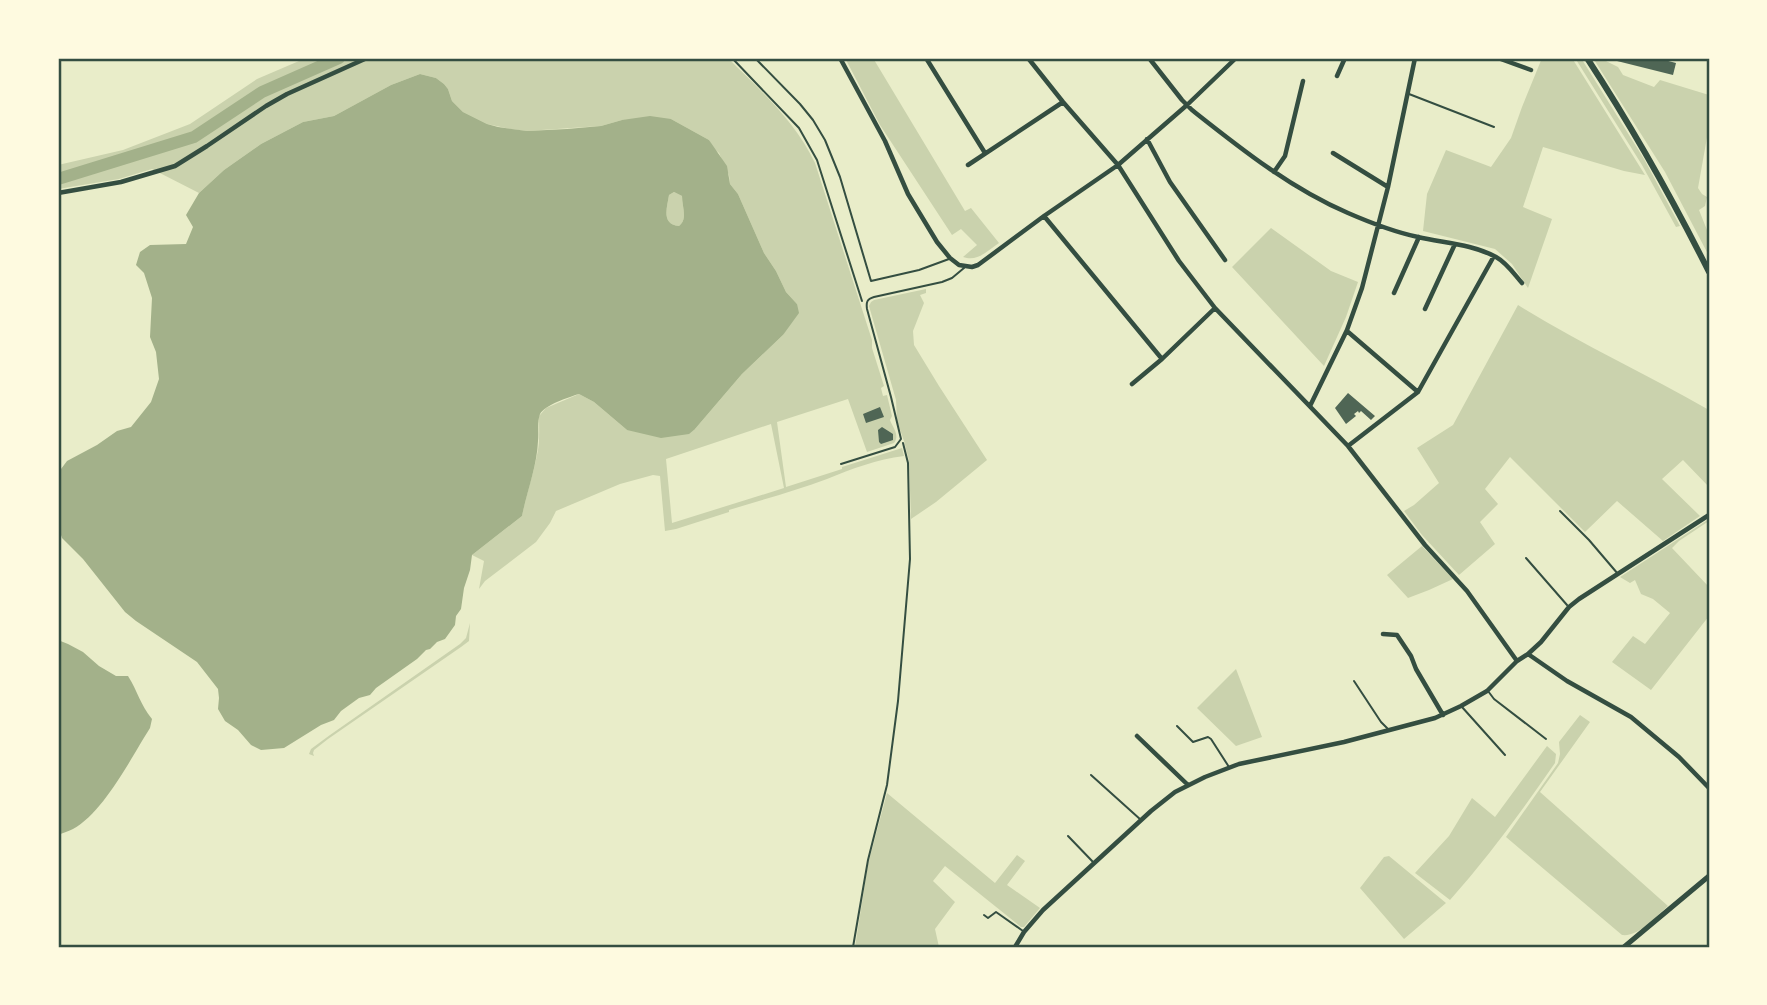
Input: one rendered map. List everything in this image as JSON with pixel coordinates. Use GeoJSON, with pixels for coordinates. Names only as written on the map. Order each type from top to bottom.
{"type":"FeatureCollection","features":[{"type":"Feature","properties":{"kind":"main road"},"geometry":{"type":"LineString","coordinates":[[1587,58],[1634,133],[1709,272]]}},
{"type":"Feature","properties":{"kind":"street"},"geometry":{"type":"LineString","coordinates":[[58,193],[121,182],[175,166],[287,94],[367,58]]}},
{"type":"Feature","properties":{"kind":"street"},"geometry":{"type":"LineString","coordinates":[[840,58],[885,141],[908,194],[937,242],[950,258],[965,267],[978,265],[1118,165],[1236,58]]}},
{"type":"Feature","properties":{"kind":"street"},"geometry":{"type":"LineString","coordinates":[[926,58],[985,153]]}},
{"type":"Feature","properties":{"kind":"street"},"geometry":{"type":"LineString","coordinates":[[1028,58],[1118,165],[1179,261],[1215,308],[1348,446],[1425,545],[1467,591],[1517,661]]}},
{"type":"Feature","properties":{"kind":"street"},"geometry":{"type":"LineString","coordinates":[[1149,58],[1187,105],[1274,172],[1316,197],[1377,225],[1494,256],[1504,262],[1522,284]]}},
{"type":"Feature","properties":{"kind":"street"},"geometry":{"type":"LineString","coordinates":[[1336,76],[1345,58]]}},
{"type":"Feature","properties":{"kind":"street"},"geometry":{"type":"LineString","coordinates":[[1310,406],[1347,331],[1362,288],[1388,187],[1415,58]]}},
{"type":"Feature","properties":{"kind":"street"},"geometry":{"type":"LineString","coordinates":[[1498,58],[1531,70]]}},
{"type":"Feature","properties":{"kind":"street"},"geometry":{"type":"LineString","coordinates":[[1274,172],[1285,156],[1303,81]]}},
{"type":"Feature","properties":{"kind":"street"},"geometry":{"type":"LineString","coordinates":[[968,165],[1063,102]]}},
{"type":"Feature","properties":{"kind":"street"},"geometry":{"type":"LineString","coordinates":[[1147,139],[1170,182],[1225,260]]}},
{"type":"Feature","properties":{"kind":"street"},"geometry":{"type":"LineString","coordinates":[[1333,153],[1388,187]]}},
{"type":"Feature","properties":{"kind":"street"},"geometry":{"type":"LineString","coordinates":[[1044,216],[1162,359]]}},
{"type":"Feature","properties":{"kind":"street"},"geometry":{"type":"LineString","coordinates":[[1394,293],[1419,237]]}},
{"type":"Feature","properties":{"kind":"street"},"geometry":{"type":"LineString","coordinates":[[1425,309],[1455,244]]}},
{"type":"Feature","properties":{"kind":"street"},"geometry":{"type":"LineString","coordinates":[[1348,446],[1418,392],[1494,256]]}},
{"type":"Feature","properties":{"kind":"street"},"geometry":{"type":"LineString","coordinates":[[1132,384],[1215,308]]}},
{"type":"Feature","properties":{"kind":"street"},"geometry":{"type":"LineString","coordinates":[[1347,331],[1418,392]]}},
{"type":"Feature","properties":{"kind":"street"},"geometry":{"type":"LineString","coordinates":[[1015,947],[1043,910],[1164,799],[1188,785],[1239,764],[1344,742],[1443,715],[1461,706],[1487,691],[1517,661],[1528,654],[1570,607],[1709,515]]}},
{"type":"Feature","properties":{"kind":"street"},"geometry":{"type":"LineString","coordinates":[[1383,634],[1397,635],[1443,715]]}},
{"type":"Feature","properties":{"kind":"street"},"geometry":{"type":"LineString","coordinates":[[1528,654],[1567,681],[1631,717],[1679,757],[1709,788]]}},
{"type":"Feature","properties":{"kind":"street"},"geometry":{"type":"LineString","coordinates":[[1136,736],[1188,785]]}},
{"type":"Feature","properties":{"kind":"street"},"geometry":{"type":"LineString","coordinates":[[1624,947],[1709,876]]}},
{"type":"Feature","properties":{"kind":"lane"},"geometry":{"type":"LineString","coordinates":[[754,58],[800,104],[825,140],[834,158],[871,281],[919,270],[950,258]]}},
{"type":"Feature","properties":{"kind":"lane"},"geometry":{"type":"LineString","coordinates":[[1408,94],[1494,127]]}},
{"type":"Feature","properties":{"kind":"lane"},"geometry":{"type":"LineString","coordinates":[[841,464],[895,447],[901,439],[867,302],[874,297],[942,282],[952,278],[965,267]]}},
{"type":"Feature","properties":{"kind":"lane"},"geometry":{"type":"LineString","coordinates":[[1560,511],[1618,575]]}},
{"type":"Feature","properties":{"kind":"lane"},"geometry":{"type":"LineString","coordinates":[[1526,558],[1570,607]]}},
{"type":"Feature","properties":{"kind":"lane"},"geometry":{"type":"LineString","coordinates":[[1354,681],[1389,730]]}},
{"type":"Feature","properties":{"kind":"lane"},"geometry":{"type":"LineString","coordinates":[[1487,691],[1546,739]]}},
{"type":"Feature","properties":{"kind":"lane"},"geometry":{"type":"LineString","coordinates":[[1461,706],[1505,755]]}},
{"type":"Feature","properties":{"kind":"lane"},"geometry":{"type":"LineString","coordinates":[[1177,726],[1195,743],[1211,738],[1230,768]]}},
{"type":"Feature","properties":{"kind":"lane"},"geometry":{"type":"LineString","coordinates":[[1091,775],[1142,821]]}},
{"type":"Feature","properties":{"kind":"lane"},"geometry":{"type":"LineString","coordinates":[[1068,836],[1094,863]]}},
{"type":"Feature","properties":{"kind":"lane"},"geometry":{"type":"LineString","coordinates":[[984,915],[988,918],[996,912],[1024,932]]}},
{"type":"Feature","properties":{"kind":"path"},"geometry":{"type":"LineString","coordinates":[[732,58],[800,130],[817,160],[862,300]]}},
{"type":"Feature","properties":{"kind":"path"},"geometry":{"type":"LineString","coordinates":[[853,947],[867,860],[892,759],[899,689],[910,547],[908,463],[901,439]]}},
{"type":"Feature","properties":{"kind":"shaded area"},"geometry":{"type":"Polygon","coordinates":[[[306,58],[728,58],[787,120],[815,163],[872,340],[884,386],[881,388],[883,396],[887,395],[892,416],[890,420],[896,434],[894,443],[867,452],[848,399],[777,422],[786,487],[902,448],[904,456],[884,459],[803,488],[665,531],[660,476],[653,475],[620,484],[556,511],[536,542],[485,581],[479,589],[484,561],[472,555],[522,516],[538,450],[539,416],[546,408],[579,394],[594,402],[627,430],[695,429],[742,374],[783,335],[797,304],[786,292],[764,253],[738,194],[730,184],[719,153],[709,140],[671,119],[622,120],[601,126],[527,131],[487,124],[463,112],[452,101],[448,89],[436,78],[420,74],[391,85],[334,116],[303,122],[261,144],[224,170],[199,193],[152,169],[119,179],[58,189],[58,165],[123,150],[190,124],[257,79],[306,58]],[[771,424],[666,459],[672,523],[784,488],[771,424]]]}},
{"type":"Feature","properties":{"kind":"shaded area"},"geometry":{"type":"Polygon","coordinates":[[[845,58],[873,58],[965,211],[971,208],[999,243],[978,257],[963,257],[977,245],[961,229],[952,235],[880,125],[845,58]]]}},
{"type":"Feature","properties":{"kind":"shaded area"},"geometry":{"type":"Polygon","coordinates":[[[1542,58],[1572,58],[1645,175],[1543,147],[1523,207],[1552,219],[1528,288],[1512,264],[1495,249],[1423,231],[1427,194],[1446,150],[1491,167],[1511,138],[1542,58]]]}},
{"type":"Feature","properties":{"kind":"shaded area"},"geometry":{"type":"Polygon","coordinates":[[[1575,58],[1581,58],[1644,159],[1680,226],[1676,227],[1642,165],[1575,58]]]}},
{"type":"Feature","properties":{"kind":"shaded area"},"geometry":{"type":"Polygon","coordinates":[[[1593,58],[1606,58],[1606,61],[1618,67],[1623,75],[1654,87],[1660,80],[1709,95],[1709,126],[1698,188],[1707,197],[1705,206],[1699,210],[1709,235],[1709,256],[1665,172],[1593,58]]]}},
{"type":"Feature","properties":{"kind":"shaded area"},"geometry":{"type":"Polygon","coordinates":[[[420,74],[436,78],[448,89],[452,101],[463,112],[498,127],[527,131],[567,129],[601,126],[650,116],[671,119],[709,140],[727,166],[730,184],[738,194],[764,253],[786,292],[797,304],[799,313],[783,335],[742,374],[689,434],[661,438],[627,430],[594,402],[579,394],[543,411],[539,420],[536,460],[522,516],[472,555],[461,609],[456,616],[455,625],[445,639],[426,650],[370,695],[359,698],[341,711],[334,720],[284,748],[261,750],[251,745],[238,730],[225,721],[218,709],[218,689],[197,662],[125,612],[83,559],[62,538],[58,526],[58,473],[67,461],[117,431],[131,427],[151,402],[159,379],[156,352],[150,337],[152,298],[144,273],[136,265],[140,252],[150,245],[186,244],[193,227],[186,215],[199,193],[224,170],[261,144],[303,122],[334,116],[391,85],[420,74]],[[674,192],[669,195],[667,219],[673,225],[679,226],[682,223],[682,196],[674,192]]]}},
{"type":"Feature","properties":{"kind":"shaded area"},"geometry":{"type":"Polygon","coordinates":[[[674,192],[682,196],[684,216],[679,226],[673,225],[666,215],[669,195],[674,192]]]}},
{"type":"Feature","properties":{"kind":"shaded area"},"geometry":{"type":"Polygon","coordinates":[[[1271,228],[1331,271],[1358,282],[1324,366],[1232,267],[1271,228]]]}},
{"type":"Feature","properties":{"kind":"shaded area"},"geometry":{"type":"Polygon","coordinates":[[[926,289],[926,293],[920,295],[924,303],[913,331],[914,345],[987,460],[911,519],[909,461],[897,421],[896,400],[869,306],[874,300],[926,289]]]}},
{"type":"Feature","properties":{"kind":"shaded area"},"geometry":{"type":"Polygon","coordinates":[[[1518,305],[1709,410],[1709,487],[1683,460],[1662,479],[1700,516],[1663,541],[1617,501],[1585,532],[1510,457],[1485,489],[1498,504],[1480,522],[1495,544],[1459,575],[1422,535],[1404,511],[1439,483],[1417,448],[1453,425],[1518,305]]]}},
{"type":"Feature","properties":{"kind":"shaded area"},"geometry":{"type":"Polygon","coordinates":[[[1709,519],[1672,548],[1709,587],[1709,616],[1651,690],[1612,662],[1633,636],[1645,644],[1670,613],[1653,599],[1641,594],[1635,580],[1630,583],[1620,577],[1709,519]]]}},
{"type":"Feature","properties":{"kind":"shaded area"},"geometry":{"type":"Polygon","coordinates":[[[1422,546],[1453,579],[1408,598],[1387,575],[1422,546]]]}},
{"type":"Feature","properties":{"kind":"shaded area"},"geometry":{"type":"Polygon","coordinates":[[[470,623],[469,641],[328,739],[314,750],[314,756],[309,754],[311,749],[330,735],[460,644],[466,638],[470,623]]]}},
{"type":"Feature","properties":{"kind":"shaded area"},"geometry":{"type":"Polygon","coordinates":[[[58,640],[83,652],[116,676],[128,676],[152,719],[150,728],[106,797],[84,821],[58,835],[58,640]]]}},
{"type":"Feature","properties":{"kind":"shaded area"},"geometry":{"type":"Polygon","coordinates":[[[1236,669],[1262,737],[1236,746],[1197,708],[1236,669]]]}},
{"type":"Feature","properties":{"kind":"shaded area"},"geometry":{"type":"Polygon","coordinates":[[[1580,715],[1590,722],[1540,792],[1668,906],[1647,925],[1628,935],[1622,935],[1506,837],[1558,763],[1559,742],[1580,715]]]}},
{"type":"Feature","properties":{"kind":"shaded area"},"geometry":{"type":"Polygon","coordinates":[[[1547,746],[1556,754],[1555,763],[1478,867],[1450,900],[1415,873],[1449,836],[1472,798],[1495,817],[1547,746]]]}},
{"type":"Feature","properties":{"kind":"shaded area"},"geometry":{"type":"Polygon","coordinates":[[[887,793],[995,883],[1017,855],[1025,861],[1007,885],[1040,908],[1024,927],[945,866],[933,881],[955,902],[935,929],[939,947],[855,947],[868,864],[887,793]]]}},
{"type":"Feature","properties":{"kind":"shaded area"},"geometry":{"type":"Polygon","coordinates":[[[1389,856],[1446,903],[1404,939],[1360,888],[1384,857],[1389,856]]]}},
{"type":"Feature","properties":{"kind":"building"},"geometry":{"type":"Polygon","coordinates":[[[1617,58],[1657,58],[1676,63],[1673,75],[1617,61],[1617,58]]]}},
{"type":"Feature","properties":{"kind":"building"},"geometry":{"type":"Polygon","coordinates":[[[1348,393],[1375,416],[1371,420],[1358,411],[1346,424],[1335,408],[1348,393]]]}},
{"type":"Feature","properties":{"kind":"building"},"geometry":{"type":"Polygon","coordinates":[[[880,407],[884,417],[866,423],[863,414],[880,407]]]}},
{"type":"Feature","properties":{"kind":"building"},"geometry":{"type":"Polygon","coordinates":[[[882,427],[893,434],[893,440],[881,444],[878,430],[882,427]]]}},
{"type":"Feature","properties":{"kind":"waterway"},"geometry":{"type":"LineString","coordinates":[[58,179],[194,137],[262,92],[339,58]]}}]}
